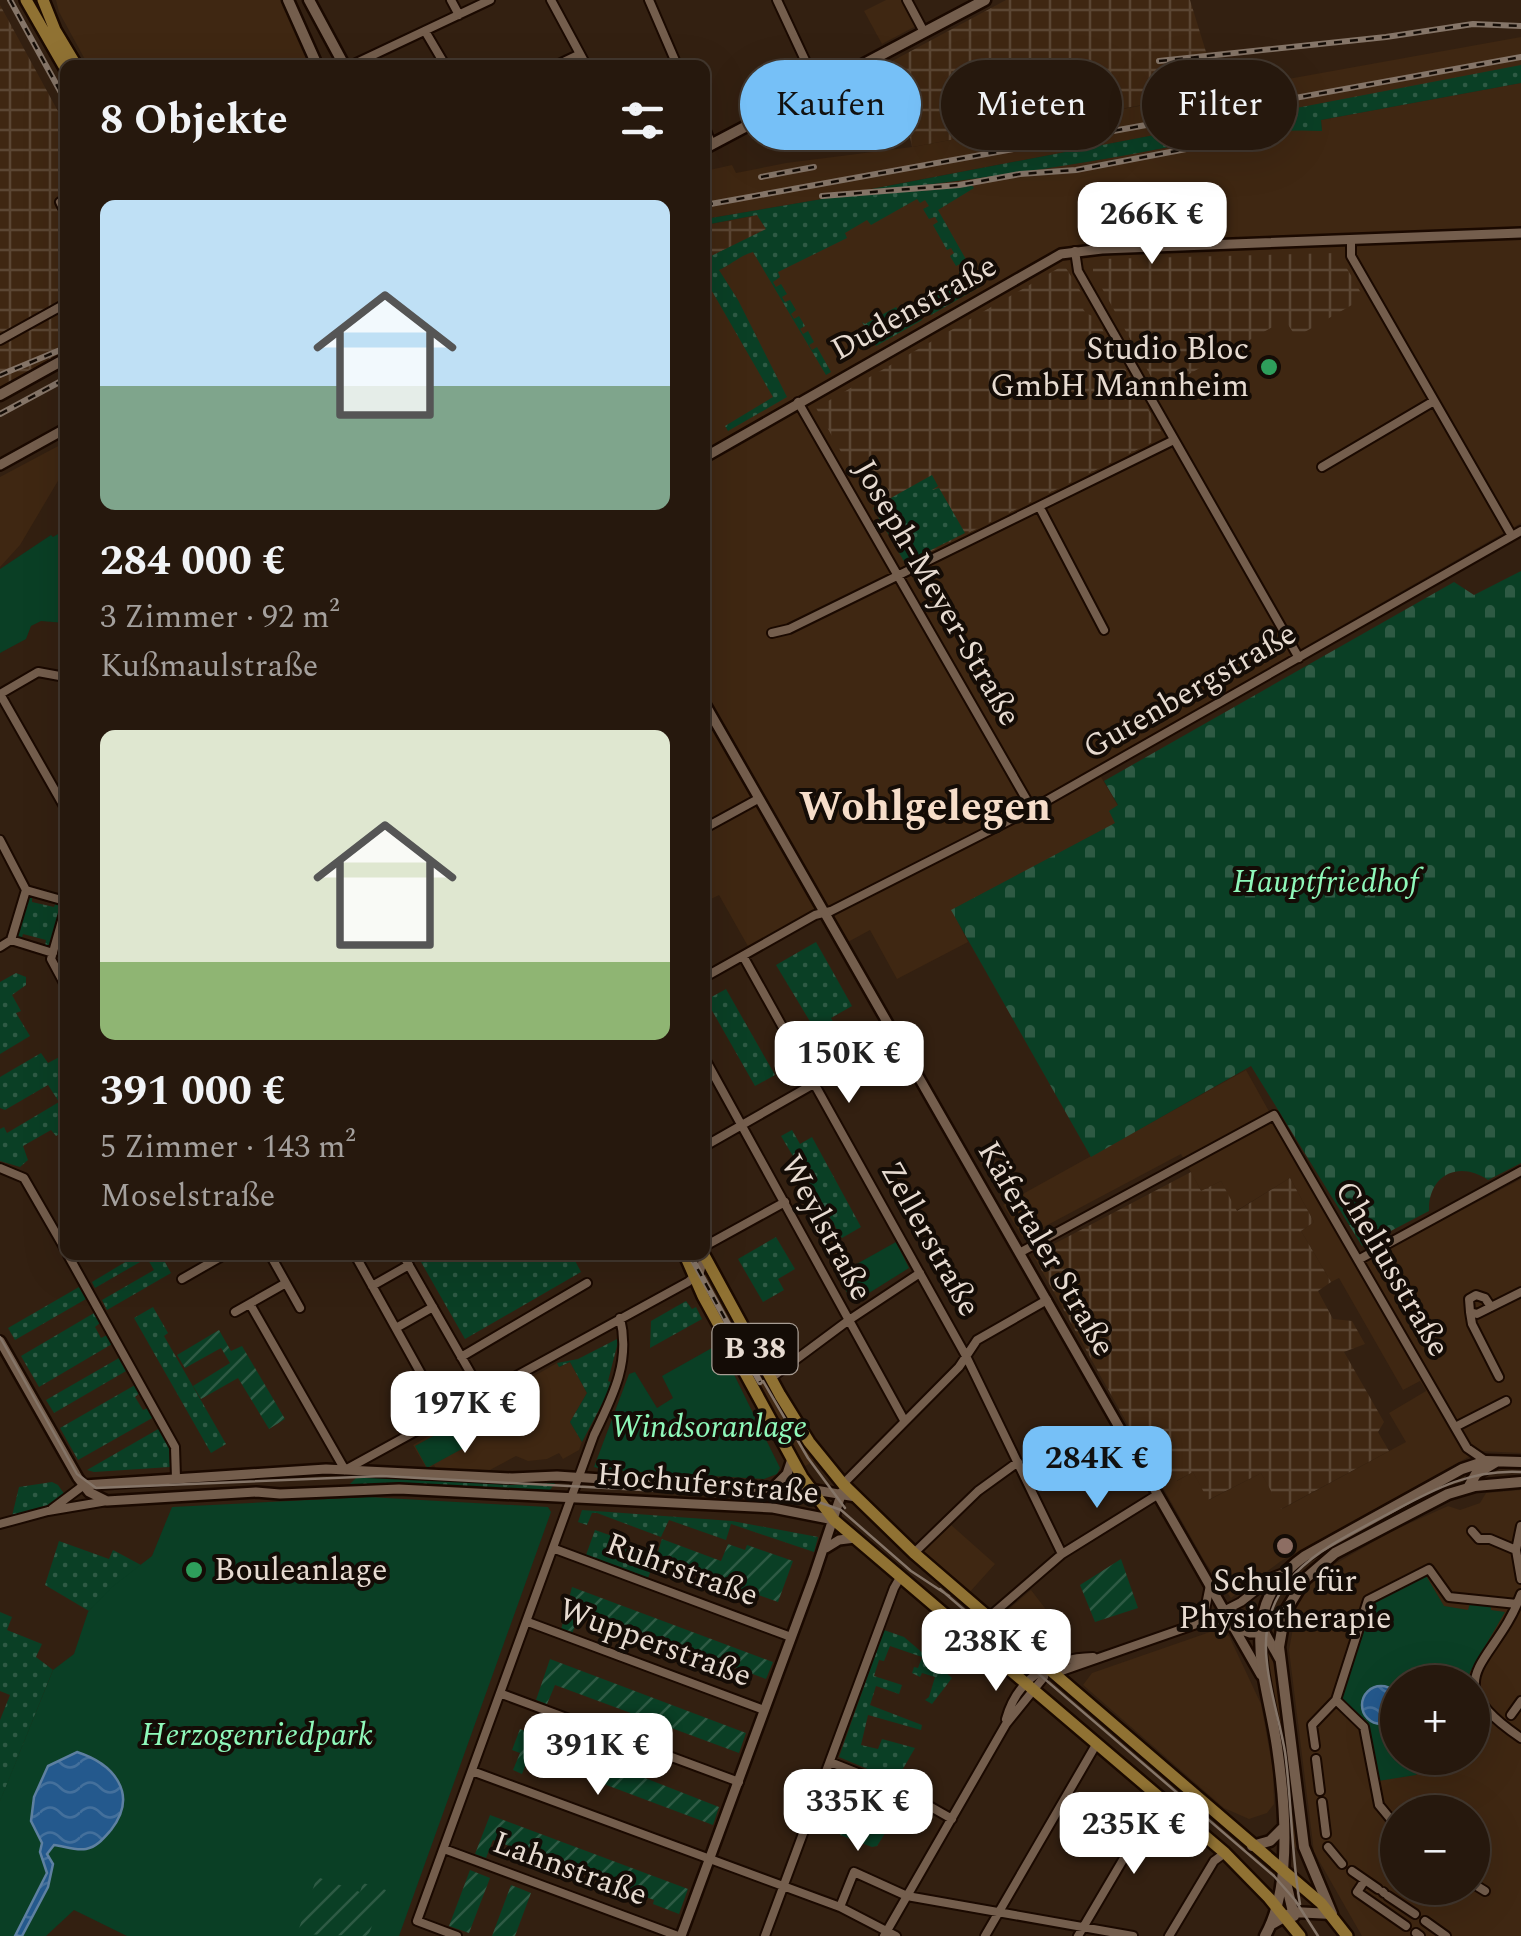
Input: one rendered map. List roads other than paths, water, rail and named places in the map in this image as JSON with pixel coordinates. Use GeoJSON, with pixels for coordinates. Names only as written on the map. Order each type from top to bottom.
{"type":"FeatureCollection","features":[{"type":"Feature","properties":{"kind":"main road"},"geometry":{"type":"LineString","coordinates":[[26,0],[60,60]]}},
{"type":"Feature","properties":{"kind":"main road"},"geometry":{"type":"LineString","coordinates":[[43,0],[73,60]]}},
{"type":"Feature","properties":{"kind":"main road"},"geometry":{"type":"LineString","coordinates":[[288,0],[315,60]]}},
{"type":"Feature","properties":{"kind":"main road"},"geometry":{"type":"LineString","coordinates":[[309,0],[341,60]]}},
{"type":"Feature","properties":{"kind":"main road"},"geometry":{"type":"LineString","coordinates":[[871,60],[985,0]]}},
{"type":"Feature","properties":{"kind":"main road"},"geometry":{"type":"LineString","coordinates":[[710,145],[740,130]]}},
{"type":"Feature","properties":{"kind":"main road"},"geometry":{"type":"LineString","coordinates":[[0,395],[60,362]]}},
{"type":"Feature","properties":{"kind":"main road","name":"B 38"},"geometry":{"type":"LineString","coordinates":[[687,1260],[792,1459],[809,1489],[834,1520],[1224,1853],[1284,1911],[1298,1934]]}},
{"type":"Feature","properties":{"kind":"main road","name":"B 38"},"geometry":{"type":"LineString","coordinates":[[707,1260],[809,1442],[842,1489],[856,1497],[1048,1672],[1332,1914],[1346,1936]]}},
{"type":"Feature","properties":{"kind":"main road"},"geometry":{"type":"LineString","coordinates":[[1262,1630],[1266,1605],[1284,1573],[1305,1556],[1462,1468],[1492,1460],[1521,1462]]}},
{"type":"Feature","properties":{"kind":"main road"},"geometry":{"type":"LineString","coordinates":[[1468,1488],[1476,1474],[1492,1460]]}},
{"type":"Feature","properties":{"kind":"main road"},"geometry":{"type":"LineString","coordinates":[[1284,1873],[1284,1911],[1332,1914],[1304,1848],[1281,1662],[1281,1627],[1294,1595],[1320,1563],[1440,1498],[1468,1488],[1521,1482]]}},
{"type":"Feature","properties":{"kind":"main road","name":"Käfertaler Straße"},"geometry":{"type":"LineString","coordinates":[[1262,1630],[1263,1677],[1277,1744],[1284,1873],[1284,1911],[1265,1936]]}},
{"type":"Feature","properties":{"kind":"main road"},"geometry":{"type":"LineString","coordinates":[[1252,1846],[1270,1841],[1282,1829]]}},
{"type":"Feature","properties":{"kind":"street"},"geometry":{"type":"LineString","coordinates":[[451,0],[459,15]]}},
{"type":"Feature","properties":{"kind":"street"},"geometry":{"type":"LineString","coordinates":[[363,60],[490,0]]}},
{"type":"Feature","properties":{"kind":"street"},"geometry":{"type":"LineString","coordinates":[[552,0],[583,60]]}},
{"type":"Feature","properties":{"kind":"street"},"geometry":{"type":"LineString","coordinates":[[649,0],[675,60]]}},
{"type":"Feature","properties":{"kind":"street"},"geometry":{"type":"LineString","coordinates":[[776,0],[805,60]]}},
{"type":"Feature","properties":{"kind":"street"},"geometry":{"type":"LineString","coordinates":[[908,0],[924,32]]}},
{"type":"Feature","properties":{"kind":"street"},"geometry":{"type":"LineString","coordinates":[[425,31],[441,60]]}},
{"type":"Feature","properties":{"kind":"street"},"geometry":{"type":"LineString","coordinates":[[567,60],[580,54]]}},
{"type":"Feature","properties":{"kind":"street","name":"Dudenstraße"},"geometry":{"type":"LineString","coordinates":[[710,454],[1061,254],[1521,233]]}},
{"type":"Feature","properties":{"kind":"street"},"geometry":{"type":"LineString","coordinates":[[1351,240],[1352,256],[1512,536]]}},
{"type":"Feature","properties":{"kind":"street"},"geometry":{"type":"LineString","coordinates":[[1075,251],[1078,271],[1299,658]]}},
{"type":"Feature","properties":{"kind":"street"},"geometry":{"type":"LineString","coordinates":[[0,340],[60,307]]}},
{"type":"Feature","properties":{"kind":"street"},"geometry":{"type":"LineString","coordinates":[[1322,467],[1434,401]]}},
{"type":"Feature","properties":{"kind":"street","name":"Joseph-Meyer-Straße"},"geometry":{"type":"LineString","coordinates":[[798,402],[1032,810]]}},
{"type":"Feature","properties":{"kind":"street"},"geometry":{"type":"LineString","coordinates":[[0,465],[60,432]]}},
{"type":"Feature","properties":{"kind":"street"},"geometry":{"type":"LineString","coordinates":[[772,633],[790,629],[1174,440]]}},
{"type":"Feature","properties":{"kind":"street"},"geometry":{"type":"LineString","coordinates":[[1040,508],[1104,630]]}},
{"type":"Feature","properties":{"kind":"street","name":"Gutenbergstraße"},"geometry":{"type":"LineString","coordinates":[[710,974],[825,912],[1032,810],[1521,531]]}},
{"type":"Feature","properties":{"kind":"street"},"geometry":{"type":"LineString","coordinates":[[60,676],[38,672],[0,694],[60,799]]}},
{"type":"Feature","properties":{"kind":"street","name":"Käfertaler Straße"},"geometry":{"type":"LineString","coordinates":[[710,713],[1048,1300],[1154,1497],[1263,1677]]}},
{"type":"Feature","properties":{"kind":"street"},"geometry":{"type":"LineString","coordinates":[[710,825],[758,798]]}},
{"type":"Feature","properties":{"kind":"street"},"geometry":{"type":"LineString","coordinates":[[0,840],[26,890],[11,940],[0,947]]}},
{"type":"Feature","properties":{"kind":"street"},"geometry":{"type":"LineString","coordinates":[[0,864],[10,858]]}},
{"type":"Feature","properties":{"kind":"street"},"geometry":{"type":"LineString","coordinates":[[26,890],[60,899]]}},
{"type":"Feature","properties":{"kind":"street"},"geometry":{"type":"LineString","coordinates":[[60,928],[51,959],[60,975]]}},
{"type":"Feature","properties":{"kind":"street"},"geometry":{"type":"LineString","coordinates":[[11,940],[53,952]]}},
{"type":"Feature","properties":{"kind":"street","name":"Zellerstraße"},"geometry":{"type":"LineString","coordinates":[[743,956],[966,1356],[1062,1554]]}},
{"type":"Feature","properties":{"kind":"street"},"geometry":{"type":"LineString","coordinates":[[710,1143],[896,1037]]}},
{"type":"Feature","properties":{"kind":"street","name":"Weylstraße"},"geometry":{"type":"LineString","coordinates":[[710,1068],[904,1420]]}},
{"type":"Feature","properties":{"kind":"street","name":"Cheliusstraße"},"geometry":{"type":"LineString","coordinates":[[1020,1252],[1274,1115],[1467,1448],[1492,1460]]}},
{"type":"Feature","properties":{"kind":"street"},"geometry":{"type":"LineString","coordinates":[[0,1168],[24,1178],[60,1240]]}},
{"type":"Feature","properties":{"kind":"street"},"geometry":{"type":"LineString","coordinates":[[1358,1260],[1521,1171]]}},
{"type":"Feature","properties":{"kind":"street"},"geometry":{"type":"LineString","coordinates":[[710,1243],[785,1202]]}},
{"type":"Feature","properties":{"kind":"street"},"geometry":{"type":"LineString","coordinates":[[71,1260],[174,1447],[176,1478]]}},
{"type":"Feature","properties":{"kind":"street"},"geometry":{"type":"LineString","coordinates":[[182,1279],[215,1260]]}},
{"type":"Feature","properties":{"kind":"street"},"geometry":{"type":"LineString","coordinates":[[273,1260],[300,1308]]}},
{"type":"Feature","properties":{"kind":"street"},"geometry":{"type":"LineString","coordinates":[[357,1260],[444,1415]]}},
{"type":"Feature","properties":{"kind":"street"},"geometry":{"type":"LineString","coordinates":[[406,1260],[482,1394]]}},
{"type":"Feature","properties":{"kind":"street"},"geometry":{"type":"LineString","coordinates":[[345,1470],[695,1278],[703,1260]]}},
{"type":"Feature","properties":{"kind":"street"},"geometry":{"type":"LineString","coordinates":[[372,1286],[409,1265]]}},
{"type":"Feature","properties":{"kind":"street"},"geometry":{"type":"LineString","coordinates":[[772,1378],[920,1273]]}},
{"type":"Feature","properties":{"kind":"street"},"geometry":{"type":"LineString","coordinates":[[235,1312],[286,1283]]}},
{"type":"Feature","properties":{"kind":"street"},"geometry":{"type":"LineString","coordinates":[[461,1356],[587,1283]]}},
{"type":"Feature","properties":{"kind":"street"},"geometry":{"type":"LineString","coordinates":[[1470,1312],[1477,1314],[1521,1292]]}},
{"type":"Feature","properties":{"kind":"street"},"geometry":{"type":"LineString","coordinates":[[1490,1307],[1485,1298],[1476,1295],[1468,1299],[1472,1324],[1499,1377]]}},
{"type":"Feature","properties":{"kind":"street"},"geometry":{"type":"LineString","coordinates":[[680,1936],[824,1550],[842,1489],[904,1420],[959,1367],[976,1340],[1048,1300]]}},
{"type":"Feature","properties":{"kind":"street"},"geometry":{"type":"LineString","coordinates":[[250,1304],[345,1470],[347,1480],[338,1491]]}},
{"type":"Feature","properties":{"kind":"street"},"geometry":{"type":"LineString","coordinates":[[396,1328],[433,1307]]}},
{"type":"Feature","properties":{"kind":"street"},"geometry":{"type":"LineString","coordinates":[[456,1936],[417,1921],[624,1364],[620,1318]]}},
{"type":"Feature","properties":{"kind":"street"},"geometry":{"type":"LineString","coordinates":[[0,1341],[89,1492],[107,1502]]}},
{"type":"Feature","properties":{"kind":"street"},"geometry":{"type":"LineString","coordinates":[[1455,1427],[1506,1400]]}},
{"type":"Feature","properties":{"kind":"street"},"geometry":{"type":"LineString","coordinates":[[1462,1468],[1467,1448]]}},
{"type":"Feature","properties":{"kind":"street","name":"Hochuferstraße"},"geometry":{"type":"LineString","coordinates":[[772,1488],[787,1474],[792,1459]]}},
{"type":"Feature","properties":{"kind":"street"},"geometry":{"type":"LineString","coordinates":[[914,1553],[978,1491],[1018,1462]]}},
{"type":"Feature","properties":{"kind":"street","name":"Hochuferstraße"},"geometry":{"type":"LineString","coordinates":[[48,1512],[84,1484],[345,1470],[842,1489]]}},
{"type":"Feature","properties":{"kind":"street"},"geometry":{"type":"LineString","coordinates":[[77,1506],[84,1484]]}},
{"type":"Feature","properties":{"kind":"street","name":"Hochuferstraße"},"geometry":{"type":"LineString","coordinates":[[0,1524],[107,1502],[399,1488],[772,1508],[834,1520]]}},
{"type":"Feature","properties":{"kind":"street"},"geometry":{"type":"LineString","coordinates":[[989,1617],[1062,1554],[1154,1497]]}},
{"type":"Feature","properties":{"kind":"street"},"geometry":{"type":"LineString","coordinates":[[1521,1526],[1516,1550],[1521,1578]]}},
{"type":"Feature","properties":{"kind":"street"},"geometry":{"type":"LineString","coordinates":[[1483,1527],[1490,1539]]}},
{"type":"Feature","properties":{"kind":"street"},"geometry":{"type":"LineString","coordinates":[[1472,1531],[1480,1538],[1516,1550]]}},
{"type":"Feature","properties":{"kind":"street"},"geometry":{"type":"LineString","coordinates":[[824,1550],[839,1540],[855,1538]]}},
{"type":"Feature","properties":{"kind":"street","name":"Ruhrstraße"},"geometry":{"type":"LineString","coordinates":[[555,1549],[791,1637]]}},
{"type":"Feature","properties":{"kind":"street"},"geometry":{"type":"LineString","coordinates":[[1315,1746],[1312,1725],[1336,1700],[1368,1600],[1429,1570],[1449,1597],[1517,1604]]}},
{"type":"Feature","properties":{"kind":"street"},"geometry":{"type":"LineString","coordinates":[[885,1933],[1006,1724],[1008,1714],[1030,1684],[1048,1672],[1202,1622],[1284,1573]]}},
{"type":"Feature","properties":{"kind":"street"},"geometry":{"type":"LineString","coordinates":[[765,1936],[894,1588],[902,1576]]}},
{"type":"Feature","properties":{"kind":"street"},"geometry":{"type":"LineString","coordinates":[[1202,1622],[1210,1585]]}},
{"type":"Feature","properties":{"kind":"street"},"geometry":{"type":"LineString","coordinates":[[1521,1594],[1478,1670],[1475,1687],[1477,1699],[1489,1715],[1521,1738]]}},
{"type":"Feature","properties":{"kind":"street"},"geometry":{"type":"LineString","coordinates":[[1225,1610],[1262,1630],[1281,1662]]}},
{"type":"Feature","properties":{"kind":"street","name":"Wupperstraße"},"geometry":{"type":"LineString","coordinates":[[528,1622],[764,1710]]}},
{"type":"Feature","properties":{"kind":"street"},"geometry":{"type":"LineString","coordinates":[[1202,1622],[1262,1630],[1281,1627]]}},
{"type":"Feature","properties":{"kind":"street"},"geometry":{"type":"LineString","coordinates":[[502,1694],[739,1782]]}},
{"type":"Feature","properties":{"kind":"street"},"geometry":{"type":"LineString","coordinates":[[1336,1700],[1364,1727],[1380,1806]]}},
{"type":"Feature","properties":{"kind":"street"},"geometry":{"type":"LineString","coordinates":[[1511,1716],[1519,1703]]}},
{"type":"Feature","properties":{"kind":"street"},"geometry":{"type":"LineString","coordinates":[[985,1936],[1097,1743]]}},
{"type":"Feature","properties":{"kind":"street"},"geometry":{"type":"LineString","coordinates":[[1316,1758],[1320,1791]]}},
{"type":"Feature","properties":{"kind":"street"},"geometry":{"type":"LineString","coordinates":[[830,1762],[901,1790],[952,1820]]}},
{"type":"Feature","properties":{"kind":"street"},"geometry":{"type":"LineString","coordinates":[[472,1771],[840,1907],[896,1936]]}},
{"type":"Feature","properties":{"kind":"street"},"geometry":{"type":"LineString","coordinates":[[1080,1932],[1160,1797]]}},
{"type":"Feature","properties":{"kind":"street"},"geometry":{"type":"LineString","coordinates":[[1322,1802],[1328,1843],[1342,1864]]}},
{"type":"Feature","properties":{"kind":"street","name":"Lahnstraße"},"geometry":{"type":"LineString","coordinates":[[444,1849],[680,1936]]}},
{"type":"Feature","properties":{"kind":"street"},"geometry":{"type":"LineString","coordinates":[[1169,1936],[1214,1861],[1224,1853]]}},
{"type":"Feature","properties":{"kind":"street"},"geometry":{"type":"LineString","coordinates":[[1352,1871],[1415,1914]]}},
{"type":"Feature","properties":{"kind":"street"},"geometry":{"type":"LineString","coordinates":[[840,1907],[854,1872],[907,1896],[999,1912],[1080,1932],[1132,1936]]}},
{"type":"Feature","properties":{"kind":"street"},"geometry":{"type":"LineString","coordinates":[[1365,1880],[1357,1892],[1406,1926]]}},
{"type":"Feature","properties":{"kind":"street"},"geometry":{"type":"LineString","coordinates":[[1425,1921],[1446,1936]]}},
{"type":"Feature","properties":{"kind":"water"},"geometry":{"type":"Polygon","coordinates":[[[1380,1686],[1380,1724],[1368,1718],[1362,1705],[1374,1688],[1380,1686]]]}},
{"type":"Feature","properties":{"kind":"water"},"geometry":{"type":"Polygon","coordinates":[[[77,1752],[102,1764],[118,1782],[123,1804],[119,1817],[106,1836],[90,1848],[54,1845],[47,1854],[53,1864],[48,1887],[22,1936],[15,1936],[47,1873],[40,1852],[42,1843],[31,1821],[34,1797],[48,1766],[77,1752]]]}},
{"type":"Feature","properties":{"kind":"tram line"},"geometry":{"type":"LineString","coordinates":[[0,1337],[77,1474],[96,1488],[382,1476],[810,1499],[841,1510],[911,1571],[949,1596]]}},
{"type":"Feature","properties":{"kind":"tram line"},"geometry":{"type":"LineString","coordinates":[[763,1381],[808,1458],[845,1508]]}},
{"type":"Feature","properties":{"kind":"tram line"},"geometry":{"type":"LineString","coordinates":[[1300,1904],[1285,1752],[1267,1663],[1266,1634],[1272,1609],[1299,1570],[1363,1527],[1451,1483],[1484,1474],[1521,1472]]}},
{"type":"Feature","properties":{"kind":"tram line"},"geometry":{"type":"LineString","coordinates":[[940,1589],[1274,1876],[1318,1936]]}},
{"type":"Feature","properties":{"kind":"railway"},"geometry":{"type":"LineString","coordinates":[[10,0],[60,91]]}},
{"type":"Feature","properties":{"kind":"railway"},"geometry":{"type":"LineString","coordinates":[[1168,60],[1473,24],[1521,26]]}},
{"type":"Feature","properties":{"kind":"railway"},"geometry":{"type":"LineString","coordinates":[[710,204],[1521,57]]}},
{"type":"Feature","properties":{"kind":"railway"},"geometry":{"type":"LineString","coordinates":[[822,196],[959,185],[1020,174],[1076,170],[1181,150]]}},
{"type":"Feature","properties":{"kind":"railway"},"geometry":{"type":"LineString","coordinates":[[761,177],[814,167]]}},
{"type":"Feature","properties":{"kind":"railway"},"geometry":{"type":"LineString","coordinates":[[0,375],[60,350]]}},
{"type":"Feature","properties":{"kind":"railway"},"geometry":{"type":"LineString","coordinates":[[0,414],[60,382]]}},
{"type":"Feature","properties":{"kind":"railway"},"geometry":{"type":"LineString","coordinates":[[693,1260],[760,1382]]}},
{"type":"Feature","properties":{"kind":"place","name":"Studio Bloc GmbH Mannheim"},"geometry":{"type":"Point","coordinates":[1269,367]}},
{"type":"Feature","properties":{"kind":"place","name":"Schule für Physiotherapie"},"geometry":{"type":"Point","coordinates":[1285,1546]}},
{"type":"Feature","properties":{"kind":"place","name":"Bouleanlage"},"geometry":{"type":"Point","coordinates":[194,1570]}},
{"type":"Feature","properties":{"kind":"district","name":"Wohlgelegen"},"geometry":{"type":"Point","coordinates":[925,807]}},
{"type":"Feature","properties":{"kind":"park label","name":"Hauptfriedhof"},"geometry":{"type":"Point","coordinates":[1326,882]}},
{"type":"Feature","properties":{"kind":"park label","name":"Windsoranlage"},"geometry":{"type":"Point","coordinates":[709,1427]}},
{"type":"Feature","properties":{"kind":"park label","name":"Herzogenriedpark"},"geometry":{"type":"Point","coordinates":[257,1735]}}]}
